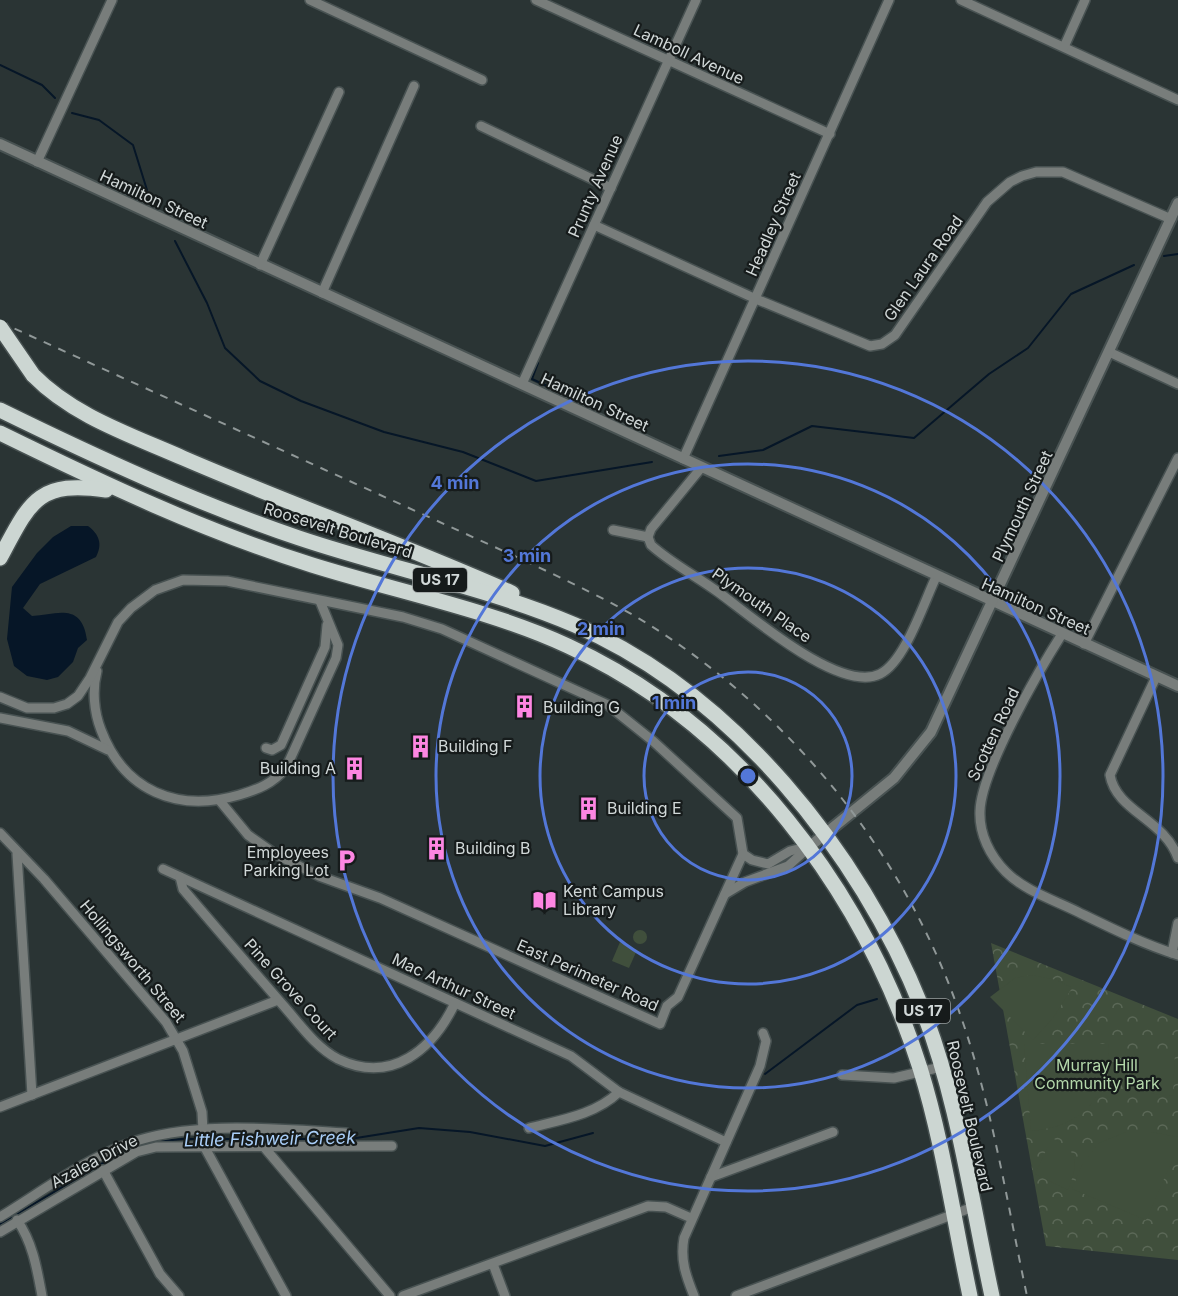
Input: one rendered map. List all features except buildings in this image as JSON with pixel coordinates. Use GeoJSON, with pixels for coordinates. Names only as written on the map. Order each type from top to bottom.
{"type":"FeatureCollection","features":[{"type":"Feature","properties":{"kind":"highway"},"geometry":{"type":"LineString","coordinates":[[0,327],[33,375],[45,387],[89,417],[246,485],[496,586],[576,626]]}},
{"type":"Feature","properties":{"kind":"highway","name":"Roosevelt Boulevard"},"geometry":{"type":"LineString","coordinates":[[0,410],[110,463],[257,524],[507,600],[576,626],[643,662],[700,704],[775,772],[826,834],[870,902],[900,957],[922,1008],[941,1067],[992,1296]]}},
{"type":"Feature","properties":{"kind":"highway","name":"US 17"},"geometry":{"type":"LineString","coordinates":[[2,435],[198,524],[273,552],[516,626],[594,659],[644,688],[700,731],[743,771],[809,847],[869,944],[899,1010],[921,1072],[969,1296]]}},
{"type":"Feature","properties":{"kind":"highway"},"geometry":{"type":"LineString","coordinates":[[0,558],[24,513],[37,499],[53,490],[87,487],[124,492]]}},
{"type":"Feature","properties":{"kind":"street"},"geometry":{"type":"LineString","coordinates":[[37,162],[112,0]]}},
{"type":"Feature","properties":{"kind":"street"},"geometry":{"type":"LineString","coordinates":[[310,0],[482,80]]}},
{"type":"Feature","properties":{"kind":"street","name":"Lamboll Avenue"},"geometry":{"type":"LineString","coordinates":[[536,0],[830,134]]}},
{"type":"Feature","properties":{"kind":"street","name":"Prunty Avenue"},"geometry":{"type":"LineString","coordinates":[[522,384],[696,0]]}},
{"type":"Feature","properties":{"kind":"street","name":"Headley Street"},"geometry":{"type":"LineString","coordinates":[[683,459],[889,0]]}},
{"type":"Feature","properties":{"kind":"street"},"geometry":{"type":"LineString","coordinates":[[961,0],[1178,100]]}},
{"type":"Feature","properties":{"kind":"street"},"geometry":{"type":"LineString","coordinates":[[1064,47],[1085,0]]}},
{"type":"Feature","properties":{"kind":"street"},"geometry":{"type":"LineString","coordinates":[[322,293],[414,86]]}},
{"type":"Feature","properties":{"kind":"street"},"geometry":{"type":"LineString","coordinates":[[260,265],[339,92]]}},
{"type":"Feature","properties":{"kind":"street"},"geometry":{"type":"LineString","coordinates":[[481,126],[611,188]]}},
{"type":"Feature","properties":{"kind":"street","name":"Hamilton Street"},"geometry":{"type":"LineString","coordinates":[[0,144],[936,577],[1178,686]]}},
{"type":"Feature","properties":{"kind":"street","name":"Glen Laura Road"},"geometry":{"type":"LineString","coordinates":[[594,225],[756,299],[858,343],[870,346],[882,344],[895,335],[987,202],[1010,182],[1036,172],[1063,172],[1077,176],[1171,219]]}},
{"type":"Feature","properties":{"kind":"street","name":"Plymouth Street"},"geometry":{"type":"LineString","coordinates":[[809,847],[894,778],[919,750],[947,703],[1178,203]]}},
{"type":"Feature","properties":{"kind":"street"},"geometry":{"type":"LineString","coordinates":[[1109,352],[1178,384]]}},
{"type":"Feature","properties":{"kind":"street"},"geometry":{"type":"LineString","coordinates":[[1084,644],[1178,458]]}},
{"type":"Feature","properties":{"kind":"street"},"geometry":{"type":"LineString","coordinates":[[613,530],[648,537],[651,529],[701,468]]}},
{"type":"Feature","properties":{"kind":"street","name":"Plymouth Place"},"geometry":{"type":"LineString","coordinates":[[648,537],[658,552],[717,591],[781,640],[812,659],[858,678],[879,675],[895,661],[936,577]]}},
{"type":"Feature","properties":{"kind":"street"},"geometry":{"type":"LineString","coordinates":[[0,697],[27,708],[54,708],[67,704],[78,696],[118,622],[130,608],[155,590],[175,582],[214,579],[429,624],[608,705],[653,741],[737,818],[743,854],[752,860],[768,864],[790,851],[809,847]]}},
{"type":"Feature","properties":{"kind":"street"},"geometry":{"type":"LineString","coordinates":[[101,656],[94,689],[98,722],[108,750],[132,778],[157,794],[180,800],[220,801],[262,788],[274,780],[285,768],[336,658],[338,645],[320,601]]}},
{"type":"Feature","properties":{"kind":"street"},"geometry":{"type":"LineString","coordinates":[[266,748],[272,750],[281,745],[325,647],[328,635],[326,617]]}},
{"type":"Feature","properties":{"kind":"street","name":"Scotten Road"},"geometry":{"type":"LineString","coordinates":[[1062,634],[1042,665],[986,781],[980,812],[985,842],[998,863],[1026,887],[1141,942],[1175,954]]}},
{"type":"Feature","properties":{"kind":"street"},"geometry":{"type":"LineString","coordinates":[[1156,677],[1110,775],[1112,787],[1117,795],[1163,831],[1178,858]]}},
{"type":"Feature","properties":{"kind":"street"},"geometry":{"type":"LineString","coordinates":[[0,718],[68,731],[108,750]]}},
{"type":"Feature","properties":{"kind":"street","name":"East Perimeter Road"},"geometry":{"type":"LineString","coordinates":[[220,801],[248,835],[275,854],[660,1024],[667,1006],[678,997],[743,854]]}},
{"type":"Feature","properties":{"kind":"street","name":"Hollingsworth Street"},"geometry":{"type":"LineString","coordinates":[[0,833],[17,854],[44,879],[166,1022],[177,1038],[202,1112],[203,1131]]}},
{"type":"Feature","properties":{"kind":"street"},"geometry":{"type":"LineString","coordinates":[[725,894],[745,882],[788,866],[809,847]]}},
{"type":"Feature","properties":{"kind":"street"},"geometry":{"type":"LineString","coordinates":[[17,854],[32,1095]]}},
{"type":"Feature","properties":{"kind":"street","name":"Mac Arthur Street"},"geometry":{"type":"LineString","coordinates":[[163,869],[571,1056],[619,1092],[726,1142]]}},
{"type":"Feature","properties":{"kind":"street","name":"Pine Grove Court"},"geometry":{"type":"LineString","coordinates":[[180,877],[183,889],[278,999],[324,1050],[338,1059],[369,1067],[394,1064],[417,1054],[440,1032],[455,1003]]}},
{"type":"Feature","properties":{"kind":"street"},"geometry":{"type":"LineString","coordinates":[[1175,954],[1178,923]]}},
{"type":"Feature","properties":{"kind":"street"},"geometry":{"type":"LineString","coordinates":[[0,1107],[278,999]]}},
{"type":"Feature","properties":{"kind":"street"},"geometry":{"type":"LineString","coordinates":[[694,1296],[684,1268],[681,1251],[691,1218],[760,1066],[766,1041],[763,1033]]}},
{"type":"Feature","properties":{"kind":"street"},"geometry":{"type":"LineString","coordinates":[[842,1075],[894,1078],[941,1067]]}},
{"type":"Feature","properties":{"kind":"street"},"geometry":{"type":"LineString","coordinates":[[529,1128],[594,1109],[608,1102],[619,1092]]}},
{"type":"Feature","properties":{"kind":"street","name":"Azalea Drive"},"geometry":{"type":"LineString","coordinates":[[0,1217],[85,1164],[127,1144],[160,1135],[262,1128],[345,1133]]}},
{"type":"Feature","properties":{"kind":"street"},"geometry":{"type":"LineString","coordinates":[[711,1177],[833,1132]]}},
{"type":"Feature","properties":{"kind":"street"},"geometry":{"type":"LineString","coordinates":[[204,1146],[286,1296]]}},
{"type":"Feature","properties":{"kind":"street","name":"Azalea Drive"},"geometry":{"type":"LineString","coordinates":[[0,1232],[136,1152],[156,1147],[392,1146]]}},
{"type":"Feature","properties":{"kind":"street"},"geometry":{"type":"LineString","coordinates":[[264,1148],[390,1296]]}},
{"type":"Feature","properties":{"kind":"street"},"geometry":{"type":"LineString","coordinates":[[103,1170],[160,1274],[179,1296]]}},
{"type":"Feature","properties":{"kind":"street"},"geometry":{"type":"LineString","coordinates":[[403,1296],[648,1206],[666,1207],[691,1218]]}},
{"type":"Feature","properties":{"kind":"street"},"geometry":{"type":"LineString","coordinates":[[736,1296],[973,1208]]}},
{"type":"Feature","properties":{"kind":"street"},"geometry":{"type":"LineString","coordinates":[[17,1220],[36,1259],[42,1296]]}},
{"type":"Feature","properties":{"kind":"street"},"geometry":{"type":"LineString","coordinates":[[493,1264],[506,1296]]}},
{"type":"Feature","properties":{"kind":"green space"},"geometry":{"type":"Polygon","coordinates":[[[637,930],[643,930],[647,937],[643,944],[637,944],[633,940],[633,934],[637,930]]]}},
{"type":"Feature","properties":{"kind":"green space"},"geometry":{"type":"Polygon","coordinates":[[[620,942],[637,950],[629,968],[612,961],[620,942]]]}},
{"type":"Feature","properties":{"kind":"green space","name":"Murray Hill Community Park"},"geometry":{"type":"Polygon","coordinates":[[[991,943],[1178,1019],[1178,1260],[1046,1246],[991,943]]]}},
{"type":"Feature","properties":{"kind":"green space"},"geometry":{"type":"Polygon","coordinates":[[[1031,975],[1057,980],[1072,988],[1053,1018],[1033,1040],[990,997],[1015,978],[1031,975]]]}},
{"type":"Feature","properties":{"kind":"green space"},"geometry":{"type":"Polygon","coordinates":[[[1024,1044],[1109,1044],[1104,1079],[1090,1106],[1066,1123],[1031,1131],[1024,1044]]]}},
{"type":"Feature","properties":{"kind":"green space"},"geometry":{"type":"Polygon","coordinates":[[[1135,1052],[1175,1052],[1173,1095],[1153,1093],[1141,1085],[1135,1071],[1135,1052]]]}},
{"type":"Feature","properties":{"kind":"green space"},"geometry":{"type":"Polygon","coordinates":[[[1126,1132],[1151,1132],[1178,1137],[1178,1147],[1146,1220],[1072,1189],[1082,1165],[1099,1143],[1126,1132]]]}},
{"type":"Feature","properties":{"kind":"green space"},"geometry":{"type":"Polygon","coordinates":[[[1052,1138],[1068,1148],[1074,1159],[1074,1173],[1068,1190],[1035,1174],[1052,1138]]]}},
{"type":"Feature","properties":{"kind":"water"},"geometry":{"type":"Polygon","coordinates":[[[71,526],[88,526],[95,532],[99,540],[96,557],[40,584],[23,608],[32,616],[59,613],[74,615],[80,620],[87,640],[78,648],[73,662],[58,677],[47,680],[27,676],[14,666],[7,639],[12,587],[37,553],[53,537],[71,526]]]}},
{"type":"Feature","properties":{"kind":"waterway"},"geometry":{"type":"LineString","coordinates":[[0,65],[42,85],[55,98]]}},
{"type":"Feature","properties":{"kind":"waterway"},"geometry":{"type":"LineString","coordinates":[[72,113],[99,120],[133,145],[147,190]]}},
{"type":"Feature","properties":{"kind":"waterway"},"geometry":{"type":"LineString","coordinates":[[175,241],[207,303],[225,348],[260,381],[301,401],[384,432],[463,452],[536,481],[652,462]]}},
{"type":"Feature","properties":{"kind":"waterway"},"geometry":{"type":"LineString","coordinates":[[1164,256],[1178,254]]}},
{"type":"Feature","properties":{"kind":"waterway"},"geometry":{"type":"LineString","coordinates":[[719,456],[763,450],[812,426],[914,438],[989,374],[1028,348],[1071,294],[1134,265]]}},
{"type":"Feature","properties":{"kind":"waterway"},"geometry":{"type":"LineString","coordinates":[[538,363],[532,379],[595,408]]}},
{"type":"Feature","properties":{"kind":"waterway"},"geometry":{"type":"LineString","coordinates":[[765,1074],[857,1005],[877,999]]}},
{"type":"Feature","properties":{"kind":"waterway","name":"Little Fishweir Creek"},"geometry":{"type":"LineString","coordinates":[[139,1147],[153,1142],[182,1139],[350,1139],[419,1128],[470,1132],[545,1146],[593,1133]]}},
{"type":"Feature","properties":{"kind":"waterway","name":"Little Fishweir Creek"},"geometry":{"type":"LineString","coordinates":[[0,1224],[115,1156],[134,1149]]}},
{"type":"Feature","properties":{"kind":"railway"},"geometry":{"type":"LineString","coordinates":[[0,322],[591,592],[648,624],[701,660],[750,701],[796,745],[837,793],[875,844],[908,898],[936,955],[960,1014],[981,1083],[1027,1296]]}},
{"type":"Feature","properties":{"kind":"place","name":"Building G"},"geometry":{"type":"Point","coordinates":[525,707]}},
{"type":"Feature","properties":{"kind":"place","name":"Building F"},"geometry":{"type":"Point","coordinates":[420,746]}},
{"type":"Feature","properties":{"kind":"place","name":"Building A"},"geometry":{"type":"Point","coordinates":[354,768]}},
{"type":"Feature","properties":{"kind":"place","name":"Building E"},"geometry":{"type":"Point","coordinates":[589,808]}},
{"type":"Feature","properties":{"kind":"place","name":"Building B"},"geometry":{"type":"Point","coordinates":[437,848]}},
{"type":"Feature","properties":{"kind":"place","name":"Employees Parking Lot"},"geometry":{"type":"Point","coordinates":[347,861]}},
{"type":"Feature","properties":{"kind":"place","name":"Kent Campus Library"},"geometry":{"type":"Point","coordinates":[545,900]}}]}
